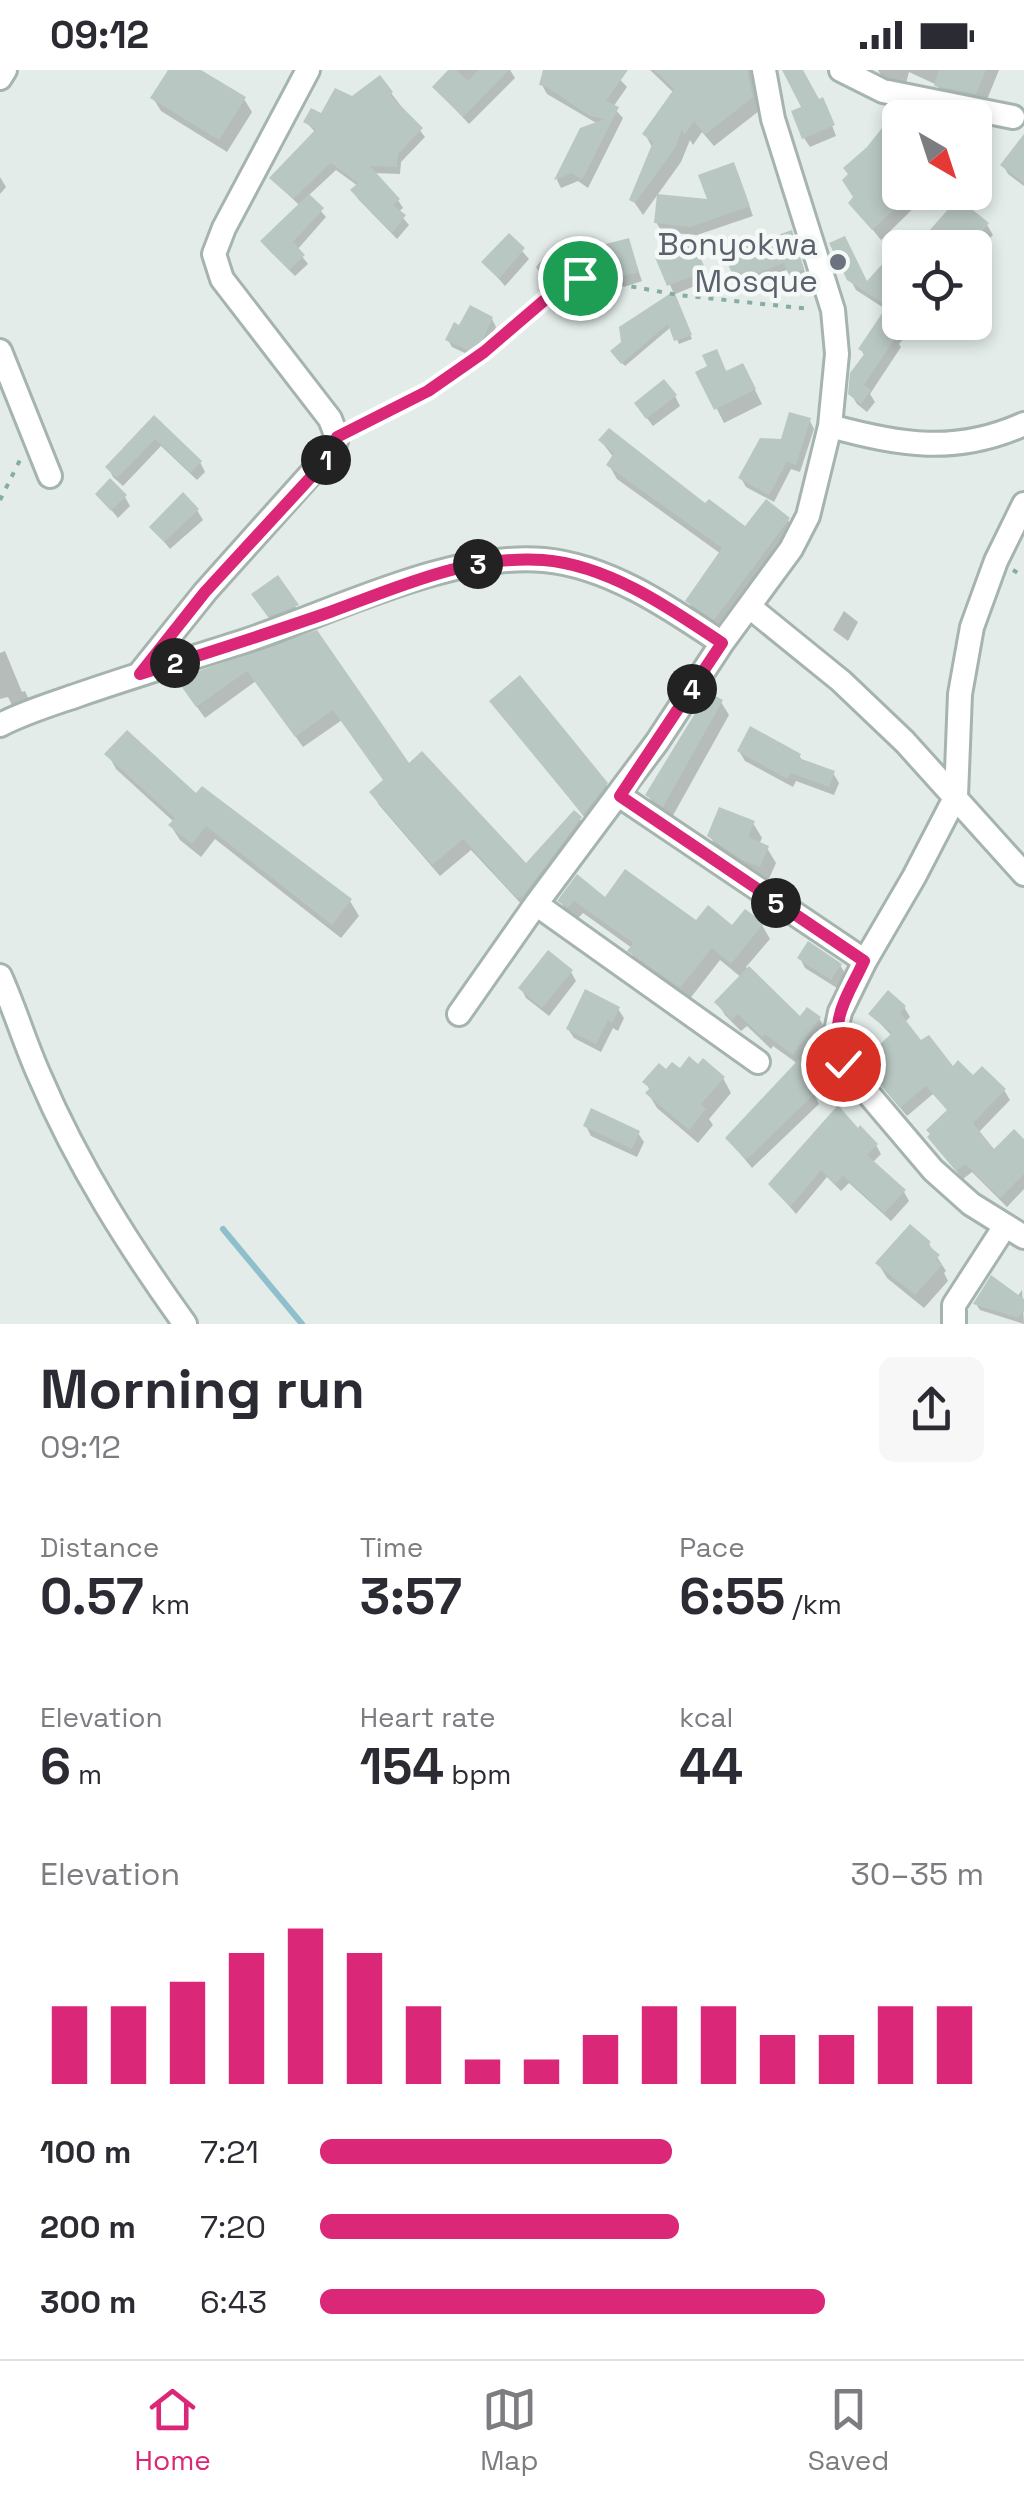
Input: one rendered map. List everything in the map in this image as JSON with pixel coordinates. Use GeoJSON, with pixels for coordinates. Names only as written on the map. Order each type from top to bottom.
{"type":"FeatureCollection","features":[{"type":"Feature","properties":{"kind":"street"},"geometry":{"type":"LineString","coordinates":[[0,78],[6,70]]}},
{"type":"Feature","properties":{"kind":"street"},"geometry":{"type":"LineString","coordinates":[[140,674],[205,592],[334,448],[337,437],[330,419],[222,278],[214,254],[308,70]]}},
{"type":"Feature","properties":{"kind":"street"},"geometry":{"type":"LineString","coordinates":[[459,1014],[536,904],[620,796],[722,643],[791,550],[808,516],[830,426],[837,354],[833,310],[773,119],[764,70]]}},
{"type":"Feature","properties":{"kind":"street"},"geometry":{"type":"LineString","coordinates":[[841,70],[883,91],[1014,117]]}},
{"type":"Feature","properties":{"kind":"street"},"geometry":{"type":"LineString","coordinates":[[0,351],[50,476]]}},
{"type":"Feature","properties":{"kind":"street"},"geometry":{"type":"LineString","coordinates":[[830,426],[889,442],[941,446],[1004,433],[1024,424]]}},
{"type":"Feature","properties":{"kind":"street"},"geometry":{"type":"LineString","coordinates":[[954,1324],[954,1305],[1014,1232],[971,1204],[933,1170],[843,1064],[834,1036],[840,1012],[864,961],[956,796],[960,694],[972,627],[996,561],[1024,504]]}},
{"type":"Feature","properties":{"kind":"street"},"geometry":{"type":"LineString","coordinates":[[0,725],[412,580],[471,565],[545,560],[600,574],[653,598],[722,643]]}},
{"type":"Feature","properties":{"kind":"street"},"geometry":{"type":"LineString","coordinates":[[750,608],[841,680],[956,796],[1024,874]]}},
{"type":"Feature","properties":{"kind":"street"},"geometry":{"type":"LineString","coordinates":[[620,796],[864,961]]}},
{"type":"Feature","properties":{"kind":"street"},"geometry":{"type":"LineString","coordinates":[[536,904],[758,1062]]}},
{"type":"Feature","properties":{"kind":"street"},"geometry":{"type":"LineString","coordinates":[[0,976],[40,1077],[91,1181],[131,1248],[185,1324]]}},
{"type":"Feature","properties":{"kind":"path"},"geometry":{"type":"LineString","coordinates":[[337,437],[428,391],[484,352],[572,279],[756,306],[833,310]]}},
{"type":"Feature","properties":{"kind":"path"},"geometry":{"type":"LineString","coordinates":[[0,500],[33,434]]}},
{"type":"Feature","properties":{"kind":"building"},"geometry":{"type":"Polygon","coordinates":[[[168,70],[201,70],[246,97],[219,140],[150,98],[168,70]]]}},
{"type":"Feature","properties":{"kind":"building"},"geometry":{"type":"Polygon","coordinates":[[[448,70],[456,70],[468,81],[478,70],[509,70],[463,117],[432,87],[448,70]]]}},
{"type":"Feature","properties":{"kind":"building"},"geometry":{"type":"Polygon","coordinates":[[[543,70],[628,70],[606,101],[619,107],[582,180],[572,173],[554,180],[580,128],[605,119],[590,116],[539,85],[543,70]]]}},
{"type":"Feature","properties":{"kind":"building"},"geometry":{"type":"Polygon","coordinates":[[[654,70],[747,70],[753,97],[705,135],[694,121],[684,135],[682,129],[675,148],[635,203],[629,200],[653,142],[642,134],[674,89],[654,70]]]}},
{"type":"Feature","properties":{"kind":"building"},"geometry":{"type":"Polygon","coordinates":[[[782,70],[803,70],[819,99],[823,97],[835,125],[802,139],[791,111],[801,107],[782,70]]]}},
{"type":"Feature","properties":{"kind":"building"},"geometry":{"type":"Polygon","coordinates":[[[939,70],[986,70],[976,94],[934,86],[939,70]]]}},
{"type":"Feature","properties":{"kind":"building"},"geometry":{"type":"Polygon","coordinates":[[[380,75],[393,92],[390,95],[423,128],[398,154],[397,167],[370,166],[400,199],[393,205],[406,215],[392,233],[350,190],[358,183],[331,163],[293,199],[269,178],[316,129],[303,122],[311,108],[321,113],[335,88],[352,96],[380,75]]]}},
{"type":"Feature","properties":{"kind":"building"},"geometry":{"type":"Polygon","coordinates":[[[882,128],[882,210],[894,210],[872,230],[848,203],[853,197],[842,180],[848,174],[843,168],[882,128]]]}},
{"type":"Feature","properties":{"kind":"building"},"geometry":{"type":"Polygon","coordinates":[[[1024,134],[1024,183],[1000,165],[1024,134]]]}},
{"type":"Feature","properties":{"kind":"building"},"geometry":{"type":"Polygon","coordinates":[[[734,162],[750,206],[691,227],[654,223],[657,194],[707,199],[698,175],[734,162]]]}},
{"type":"Feature","properties":{"kind":"building"},"geometry":{"type":"Polygon","coordinates":[[[309,194],[324,208],[293,242],[305,255],[289,270],[260,241],[309,194]]]}},
{"type":"Feature","properties":{"kind":"building"},"geometry":{"type":"Polygon","coordinates":[[[947,210],[973,210],[989,223],[983,230],[930,230],[947,210]]]}},
{"type":"Feature","properties":{"kind":"building"},"geometry":{"type":"Polygon","coordinates":[[[792,230],[804,269],[789,276],[784,263],[735,282],[723,250],[792,230]]]}},
{"type":"Feature","properties":{"kind":"building"},"geometry":{"type":"Polygon","coordinates":[[[509,233],[525,248],[499,279],[481,262],[509,233]]]}},
{"type":"Feature","properties":{"kind":"building"},"geometry":{"type":"Polygon","coordinates":[[[845,236],[867,281],[882,264],[882,303],[847,280],[829,243],[845,236]]]}},
{"type":"Feature","properties":{"kind":"building"},"geometry":{"type":"Polygon","coordinates":[[[629,238],[639,272],[616,278],[606,244],[629,238]]]}},
{"type":"Feature","properties":{"kind":"building"},"geometry":{"type":"Polygon","coordinates":[[[693,240],[706,271],[667,286],[654,255],[693,240]]]}},
{"type":"Feature","properties":{"kind":"building"},"geometry":{"type":"Polygon","coordinates":[[[552,248],[569,273],[549,286],[536,267],[552,248]]]}},
{"type":"Feature","properties":{"kind":"building"},"geometry":{"type":"Polygon","coordinates":[[[674,291],[692,335],[674,341],[668,324],[621,364],[610,351],[621,342],[619,327],[674,291]]]}},
{"type":"Feature","properties":{"kind":"building"},"geometry":{"type":"Polygon","coordinates":[[[470,305],[493,317],[476,354],[445,340],[454,322],[459,325],[470,305]]]}},
{"type":"Feature","properties":{"kind":"building"},"geometry":{"type":"Polygon","coordinates":[[[882,313],[882,340],[894,340],[864,385],[871,390],[861,404],[848,394],[850,373],[865,353],[858,349],[882,313]]]}},
{"type":"Feature","properties":{"kind":"building"},"geometry":{"type":"Polygon","coordinates":[[[717,349],[726,371],[743,363],[756,389],[714,410],[695,372],[707,366],[702,355],[717,349]]]}},
{"type":"Feature","properties":{"kind":"building"},"geometry":{"type":"Polygon","coordinates":[[[664,379],[677,395],[646,419],[634,403],[664,379]]]}},
{"type":"Feature","properties":{"kind":"building"},"geometry":{"type":"Polygon","coordinates":[[[789,412],[811,418],[796,465],[787,462],[769,495],[738,478],[760,438],[781,439],[789,412]]]}},
{"type":"Feature","properties":{"kind":"building"},"geometry":{"type":"Polygon","coordinates":[[[154,415],[202,461],[191,473],[155,439],[117,478],[105,467],[154,415]]]}},
{"type":"Feature","properties":{"kind":"building"},"geometry":{"type":"Polygon","coordinates":[[[609,428],[705,503],[709,499],[745,526],[766,499],[790,518],[714,620],[685,601],[722,548],[606,465],[614,453],[598,440],[609,428]]]}},
{"type":"Feature","properties":{"kind":"building"},"geometry":{"type":"Polygon","coordinates":[[[110,478],[127,495],[111,511],[95,494],[110,478]]]}},
{"type":"Feature","properties":{"kind":"building"},"geometry":{"type":"Polygon","coordinates":[[[183,492],[199,509],[164,542],[149,527],[183,492]]]}},
{"type":"Feature","properties":{"kind":"building"},"geometry":{"type":"Polygon","coordinates":[[[278,575],[299,605],[268,617],[251,594],[278,575]]]}},
{"type":"Feature","properties":{"kind":"building"},"geometry":{"type":"Polygon","coordinates":[[[317,630],[409,763],[422,751],[526,863],[574,810],[582,817],[523,896],[517,898],[463,839],[432,865],[369,792],[383,780],[333,710],[295,737],[247,671],[196,707],[179,683],[193,673],[317,630]]]}},
{"type":"Feature","properties":{"kind":"building"},"geometry":{"type":"Polygon","coordinates":[[[520,675],[608,783],[583,815],[489,701],[520,675]]]}},
{"type":"Feature","properties":{"kind":"building"},"geometry":{"type":"Polygon","coordinates":[[[708,692],[723,700],[663,807],[645,795],[708,692]]]}},
{"type":"Feature","properties":{"kind":"building"},"geometry":{"type":"Polygon","coordinates":[[[750,726],[801,754],[799,758],[835,771],[829,787],[791,773],[787,779],[737,751],[750,726]]]}},
{"type":"Feature","properties":{"kind":"building"},"geometry":{"type":"Polygon","coordinates":[[[127,730],[196,793],[202,786],[352,899],[332,925],[206,826],[192,844],[168,825],[175,818],[104,754],[127,730]]]}},
{"type":"Feature","properties":{"kind":"building"},"geometry":{"type":"Polygon","coordinates":[[[719,807],[755,821],[748,837],[769,846],[760,867],[742,860],[707,836],[719,807]]]}},
{"type":"Feature","properties":{"kind":"building"},"geometry":{"type":"Polygon","coordinates":[[[625,869],[696,920],[708,905],[732,925],[745,909],[764,923],[731,964],[712,948],[680,988],[627,951],[633,943],[574,901],[568,908],[557,901],[577,874],[605,897],[625,869]]]}},
{"type":"Feature","properties":{"kind":"building"},"geometry":{"type":"Polygon","coordinates":[[[808,941],[842,964],[831,980],[797,958],[808,941]]]}},
{"type":"Feature","properties":{"kind":"building"},"geometry":{"type":"Polygon","coordinates":[[[548,950],[573,970],[542,1008],[518,988],[548,950]]]}},
{"type":"Feature","properties":{"kind":"building"},"geometry":{"type":"Polygon","coordinates":[[[749,966],[800,1016],[807,1007],[821,1017],[793,1055],[765,1034],[762,1037],[738,1014],[732,1020],[714,1002],[749,966]]]}},
{"type":"Feature","properties":{"kind":"building"},"geometry":{"type":"Polygon","coordinates":[[[585,989],[620,1007],[596,1044],[566,1029],[585,989]]]}},
{"type":"Feature","properties":{"kind":"building"},"geometry":{"type":"Polygon","coordinates":[[[888,990],[906,1006],[900,1013],[921,1040],[929,1035],[953,1066],[958,1060],[973,1075],[982,1066],[1006,1089],[973,1123],[994,1149],[1014,1129],[1024,1139],[1024,1174],[1000,1198],[965,1164],[956,1171],[927,1137],[930,1134],[926,1130],[947,1110],[926,1086],[900,1108],[861,1062],[892,1033],[868,1014],[888,990]]]}},
{"type":"Feature","properties":{"kind":"building"},"geometry":{"type":"Polygon","coordinates":[[[689,1056],[698,1064],[703,1058],[725,1077],[701,1104],[706,1109],[689,1130],[645,1093],[650,1088],[642,1082],[659,1063],[666,1069],[672,1062],[680,1068],[689,1056]]]}},
{"type":"Feature","properties":{"kind":"building"},"geometry":{"type":"Polygon","coordinates":[[[799,1059],[815,1093],[746,1160],[725,1138],[799,1059]]]}},
{"type":"Feature","properties":{"kind":"building"},"geometry":{"type":"Polygon","coordinates":[[[838,1105],[878,1144],[867,1155],[906,1190],[884,1213],[843,1176],[835,1184],[821,1170],[790,1207],[768,1184],[838,1105]]]}},
{"type":"Feature","properties":{"kind":"building"},"geometry":{"type":"Polygon","coordinates":[[[591,1108],[640,1131],[632,1149],[583,1126],[591,1108]]]}},
{"type":"Feature","properties":{"kind":"building"},"geometry":{"type":"Polygon","coordinates":[[[910,1224],[931,1242],[928,1245],[940,1255],[936,1259],[942,1265],[915,1295],[875,1263],[910,1224]]]}},
{"type":"Feature","properties":{"kind":"building"},"geometry":{"type":"Polygon","coordinates":[[[991,1275],[1024,1299],[1024,1311],[1018,1318],[973,1304],[991,1275]]]}},
{"type":"Feature","properties":{"kind":"waterway"},"geometry":{"type":"LineString","coordinates":[[223,1229],[302,1324]]}},
{"type":"Feature","properties":{"kind":"place","name":"Bonyokwa Mosque"},"geometry":{"type":"Point","coordinates":[838,262]}},
{"type":"Feature","properties":{"kind":"route"},"geometry":{"type":"LineString","coordinates":[[580,278],[561,286],[484,352],[428,391],[337,437],[323,464],[205,592],[140,674],[412,580],[471,565],[545,560],[600,574],[653,598],[722,643],[620,796],[864,961],[840,1012],[834,1036],[843,1064]]}}]}
